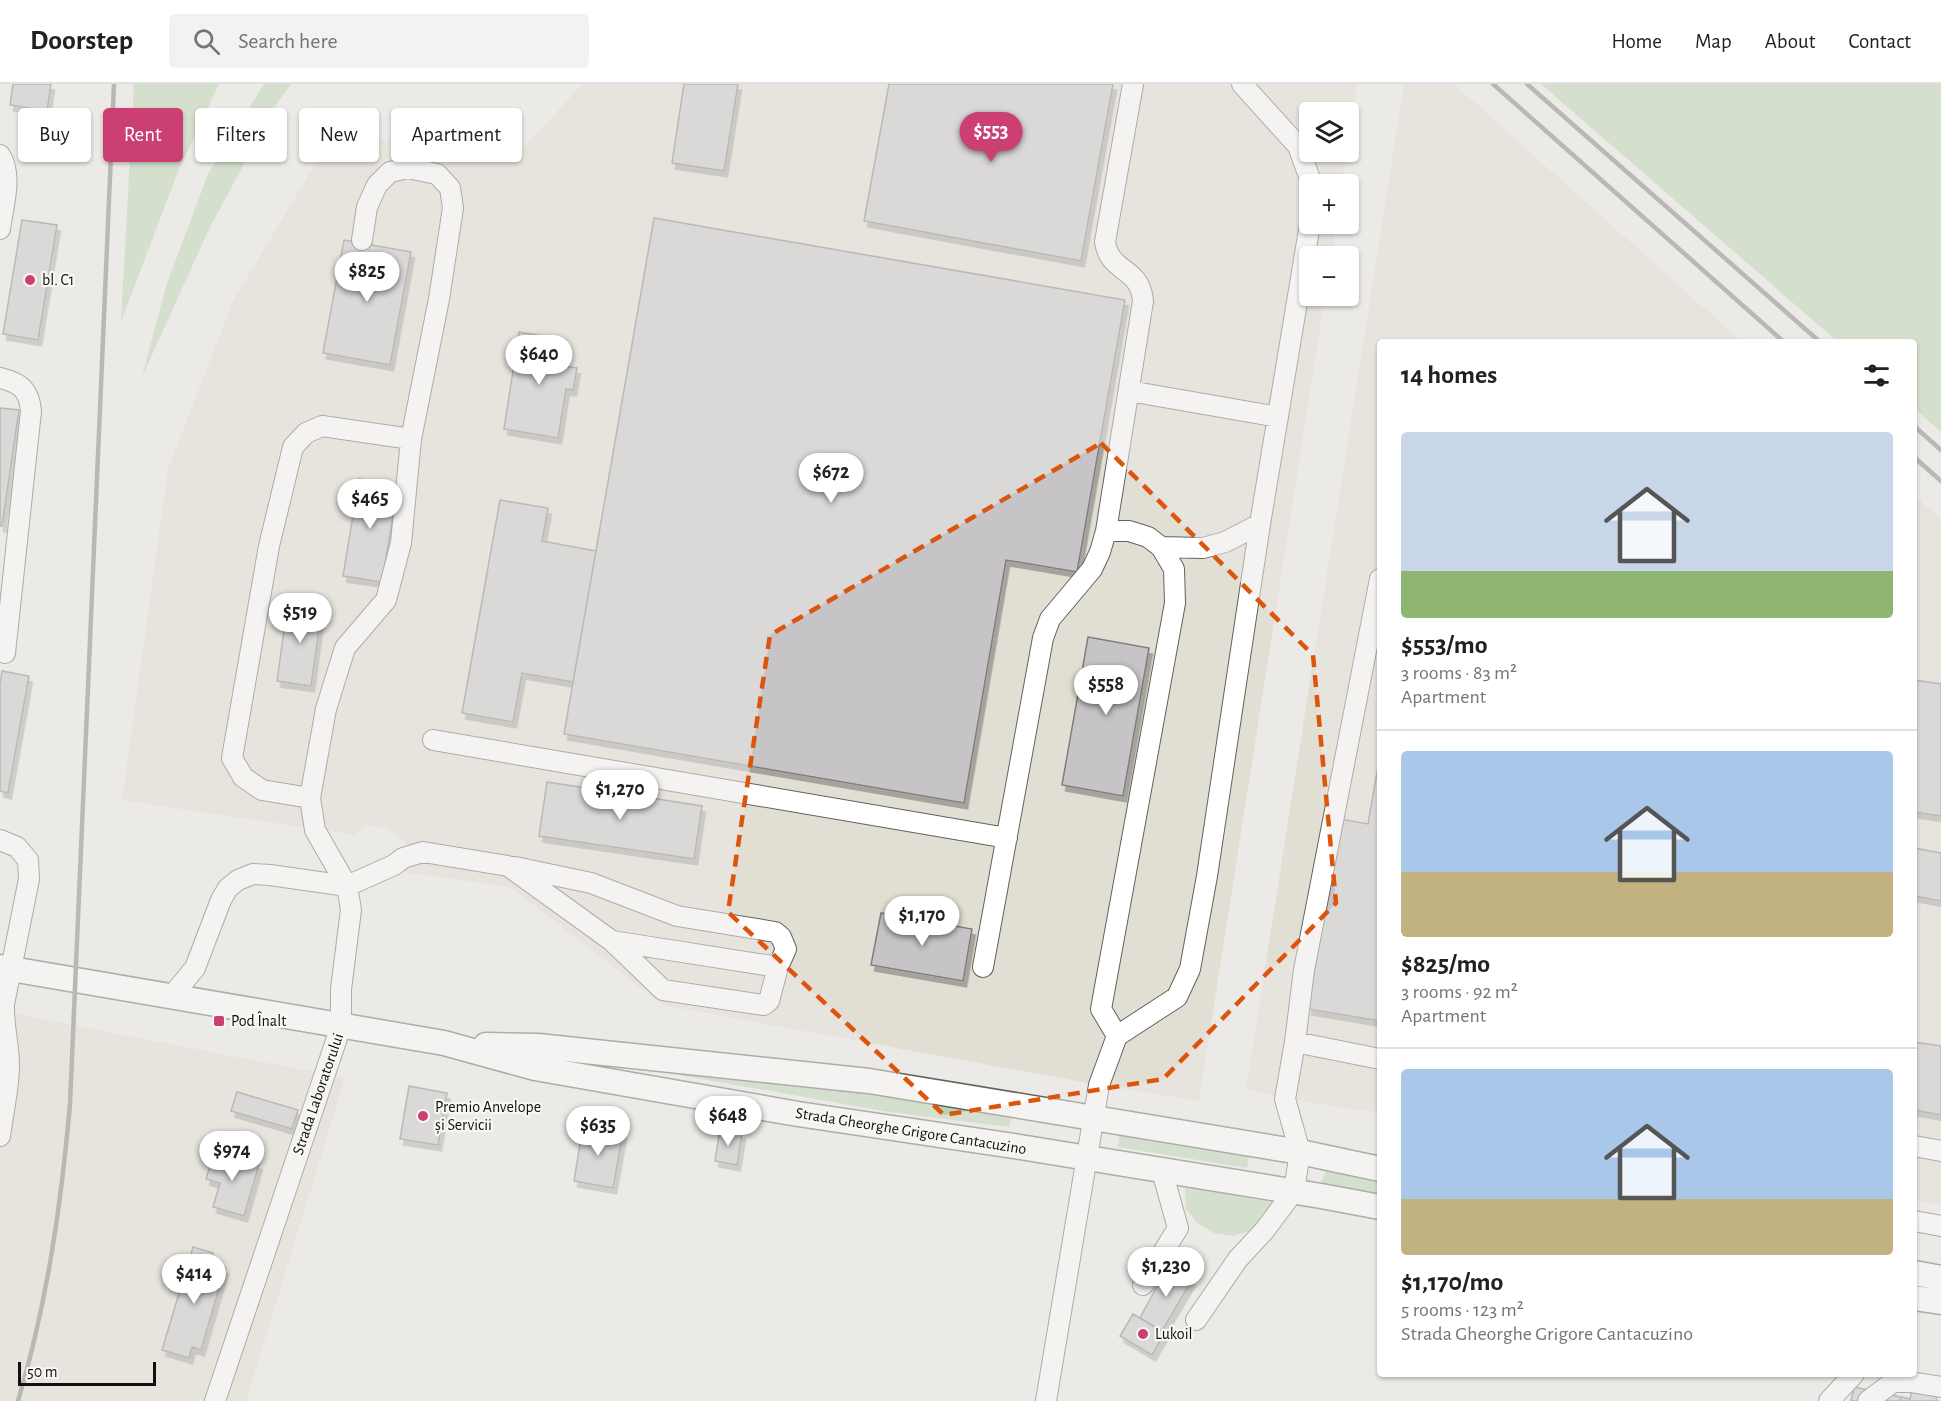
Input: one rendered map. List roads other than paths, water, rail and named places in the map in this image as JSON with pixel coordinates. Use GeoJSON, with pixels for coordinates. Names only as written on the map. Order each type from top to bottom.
{"type":"FeatureCollection","features":[{"type":"Feature","properties":{"kind":"main road","name":"Strada Gheorghe Grigore Cantacuzino"},"geometry":{"type":"LineString","coordinates":[[5,968],[444,1043],[535,1068],[798,1114],[1294,1191],[1377,1206]]}},
{"type":"Feature","properties":{"kind":"main road","name":"Strada Gheorghe Grigore Cantacuzino"},"geometry":{"type":"LineString","coordinates":[[444,1043],[538,1046],[868,1081],[1300,1152],[1377,1168]]}},
{"type":"Feature","properties":{"kind":"main road"},"geometry":{"type":"LineString","coordinates":[[1917,1274],[1941,1278]]}},
{"type":"Feature","properties":{"kind":"main road"},"geometry":{"type":"LineString","coordinates":[[1917,1298],[1941,1302]]}},
{"type":"Feature","properties":{"kind":"street"},"geometry":{"type":"LineString","coordinates":[[982,967],[1043,638],[1050,619],[1092,569],[1106,531],[1143,301],[1143,292],[1137,279],[1113,262],[1106,251],[1105,242],[1133,84]]}},
{"type":"Feature","properties":{"kind":"street"},"geometry":{"type":"LineString","coordinates":[[1242,84],[1298,146],[1308,174]]}},
{"type":"Feature","properties":{"kind":"street"},"geometry":{"type":"LineString","coordinates":[[0,155],[7,183],[0,229]]}},
{"type":"Feature","properties":{"kind":"street"},"geometry":{"type":"LineString","coordinates":[[347,886],[315,830],[310,798],[326,709],[345,648],[386,600],[401,543],[411,439],[439,299],[453,208],[450,188],[437,174],[408,168],[390,172],[377,185],[367,207],[362,240]]}},
{"type":"Feature","properties":{"kind":"street"},"geometry":{"type":"LineString","coordinates":[[1046,1401],[1099,1085],[1117,1036],[1177,997],[1190,969],[1207,876],[1260,524],[1308,234]]}},
{"type":"Feature","properties":{"kind":"street"},"geometry":{"type":"LineString","coordinates":[[0,378],[15,381],[24,389],[30,400],[31,411],[5,653]]}},
{"type":"Feature","properties":{"kind":"street"},"geometry":{"type":"LineString","coordinates":[[1129,391],[1278,417]]}},
{"type":"Feature","properties":{"kind":"street"},"geometry":{"type":"LineString","coordinates":[[310,798],[262,790],[243,777],[232,758],[269,546],[293,447],[306,433],[321,426],[411,439]]}},
{"type":"Feature","properties":{"kind":"street"},"geometry":{"type":"LineString","coordinates":[[1161,547],[1203,548],[1225,542],[1260,524]]}},
{"type":"Feature","properties":{"kind":"street"},"geometry":{"type":"LineString","coordinates":[[1106,531],[1129,531],[1148,537],[1161,547],[1174,569],[1175,603],[1101,1009],[1117,1036]]}},
{"type":"Feature","properties":{"kind":"street"},"geometry":{"type":"LineString","coordinates":[[1196,1320],[1238,1259],[1264,1231],[1294,1191],[1300,1152],[1285,1099],[1304,970],[1377,594]]}},
{"type":"Feature","properties":{"kind":"street"},"geometry":{"type":"LineString","coordinates":[[433,740],[1007,838]]}},
{"type":"Feature","properties":{"kind":"street"},"geometry":{"type":"LineString","coordinates":[[0,840],[17,847],[28,860],[29,879],[5,968],[3,1018],[8,1041],[9,1068],[0,1136]]}},
{"type":"Feature","properties":{"kind":"street"},"geometry":{"type":"LineString","coordinates":[[171,997],[195,968],[221,900],[228,888],[238,880],[253,874],[347,886],[394,865],[403,858],[423,852],[508,866],[591,883],[677,916],[775,932],[781,937],[786,949],[778,967],[769,1001],[764,1005],[663,990],[612,941],[508,866]]}},
{"type":"Feature","properties":{"kind":"street","name":"Strada Laboratorului"},"geometry":{"type":"LineString","coordinates":[[215,1401],[341,1026],[341,989],[351,910],[347,886]]}},
{"type":"Feature","properties":{"kind":"street"},"geometry":{"type":"LineString","coordinates":[[612,941],[778,967]]}},
{"type":"Feature","properties":{"kind":"street"},"geometry":{"type":"LineString","coordinates":[[1294,1042],[1377,1058]]}},
{"type":"Feature","properties":{"kind":"street"},"geometry":{"type":"LineString","coordinates":[[1917,1146],[1941,1150]]}},
{"type":"Feature","properties":{"kind":"street"},"geometry":{"type":"LineString","coordinates":[[1143,1285],[1178,1228],[1162,1171]]}},
{"type":"Feature","properties":{"kind":"street"},"geometry":{"type":"LineString","coordinates":[[1917,1222],[1941,1226]]}},
{"type":"Feature","properties":{"kind":"street"},"geometry":{"type":"LineString","coordinates":[[1829,1401],[1851,1377]]}},
{"type":"Feature","properties":{"kind":"street"},"geometry":{"type":"LineString","coordinates":[[1868,1401],[1893,1382],[1941,1387]]}},
{"type":"Feature","properties":{"kind":"railway"},"geometry":{"type":"LineString","coordinates":[[18,1401],[37,1328],[52,1254],[70,1104],[114,84]]}},
{"type":"Feature","properties":{"kind":"railway"},"geometry":{"type":"LineString","coordinates":[[1493,84],[1781,339]]}},
{"type":"Feature","properties":{"kind":"railway"},"geometry":{"type":"LineString","coordinates":[[1527,84],[1817,339]]}},
{"type":"Feature","properties":{"kind":"railway"},"geometry":{"type":"LineString","coordinates":[[1917,429],[1941,450]]}},
{"type":"Feature","properties":{"kind":"railway"},"geometry":{"type":"LineString","coordinates":[[1917,460],[1941,481]]}},
{"type":"Feature","properties":{"kind":"place","name":"bl. C1"},"geometry":{"type":"Point","coordinates":[30,280]}},
{"type":"Feature","properties":{"kind":"place","name":"Pod Înalt"},"geometry":{"type":"Point","coordinates":[219,1021]}},
{"type":"Feature","properties":{"kind":"place","name":"Premio Anvelope și Servicii"},"geometry":{"type":"Point","coordinates":[423,1116]}},
{"type":"Feature","properties":{"kind":"place","name":"Lukoil"},"geometry":{"type":"Point","coordinates":[1143,1334]}}]}
